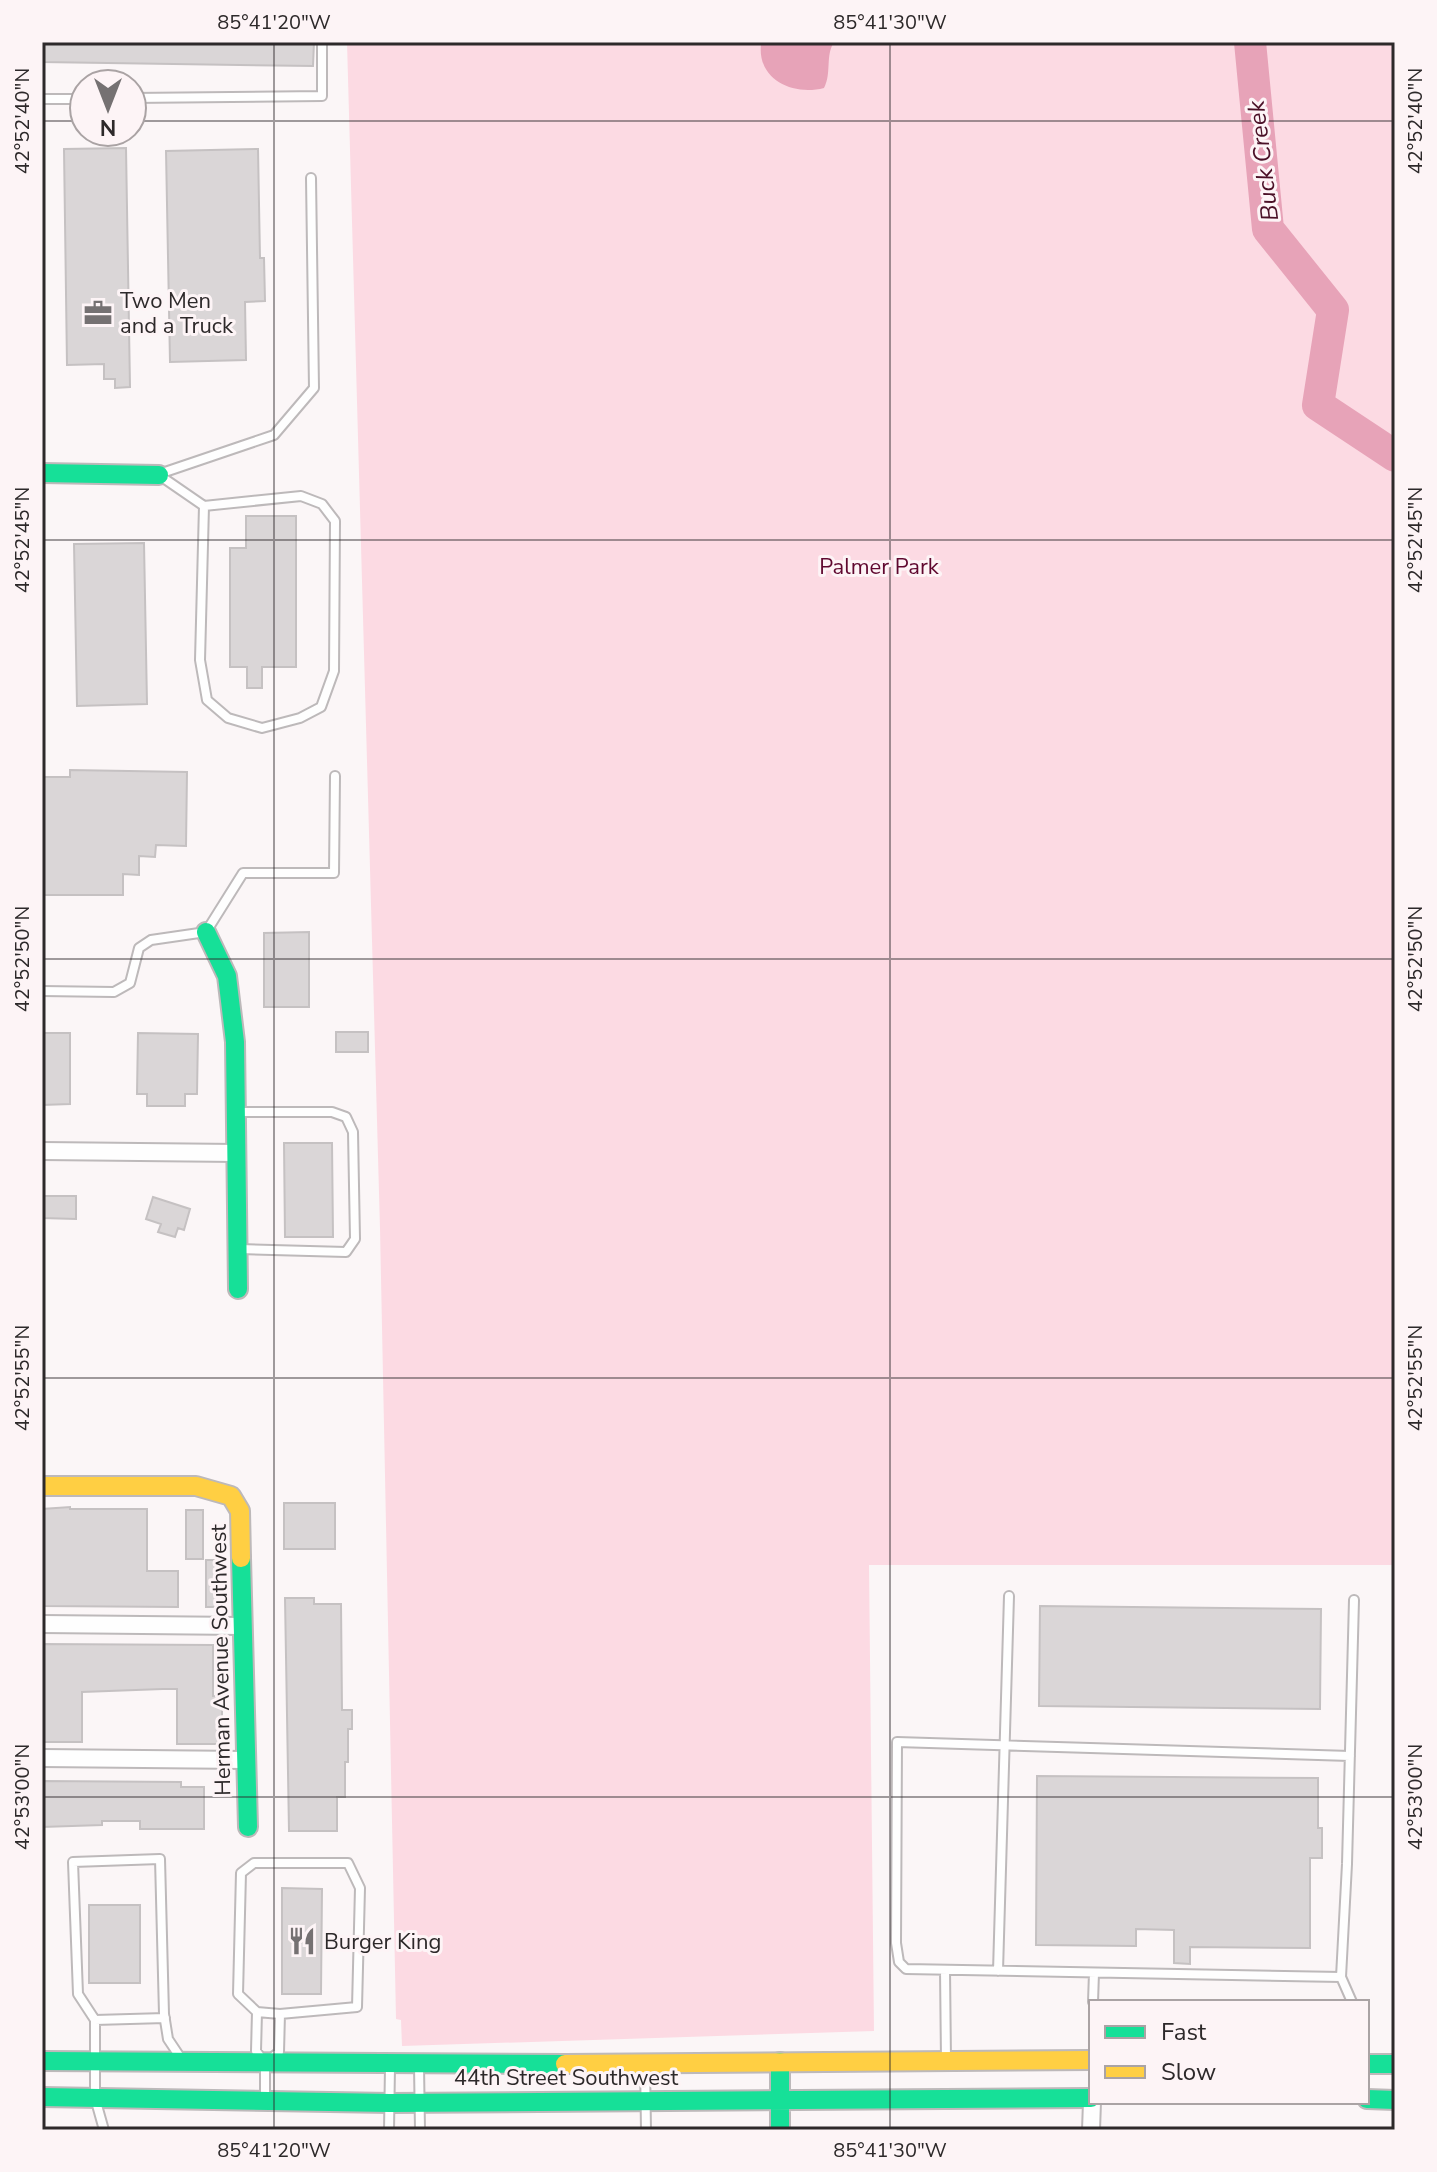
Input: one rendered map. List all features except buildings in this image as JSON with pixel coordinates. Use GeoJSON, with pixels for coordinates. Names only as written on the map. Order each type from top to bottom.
{"type":"FeatureCollection","features":[{"type":"Feature","properties":{"kind":"main road"},"geometry":{"type":"LineString","coordinates":[[42,473],[159,475]]}},
{"type":"Feature","properties":{"kind":"main road"},"geometry":{"type":"LineString","coordinates":[[206,932],[223,964],[231,997],[235,1042],[238,1289]]}},
{"type":"Feature","properties":{"kind":"main road","name":"Herman Avenue Southwest"},"geometry":{"type":"LineString","coordinates":[[42,1486],[196,1486],[231,1496],[240,1511],[248,1827]]}},
{"type":"Feature","properties":{"kind":"main road","name":"44th Street Southwest"},"geometry":{"type":"LineString","coordinates":[[42,2061],[419,2065],[1089,2060]]}},
{"type":"Feature","properties":{"kind":"main road"},"geometry":{"type":"LineString","coordinates":[[780,2062],[780,2130]]}},
{"type":"Feature","properties":{"kind":"main road"},"geometry":{"type":"LineString","coordinates":[[1369,2064],[1395,2064]]}},
{"type":"Feature","properties":{"kind":"main road","name":"44th Street Southwest"},"geometry":{"type":"LineString","coordinates":[[42,2097],[390,2103],[1089,2100]]}},
{"type":"Feature","properties":{"kind":"main road"},"geometry":{"type":"LineString","coordinates":[[1369,2099],[1395,2100]]}},
{"type":"Feature","properties":{"kind":"street"},"geometry":{"type":"LineString","coordinates":[[42,1151],[237,1153]]}},
{"type":"Feature","properties":{"kind":"street"},"geometry":{"type":"LineString","coordinates":[[42,1624],[242,1626]]}},
{"type":"Feature","properties":{"kind":"street"},"geometry":{"type":"LineString","coordinates":[[42,1758],[245,1760]]}},
{"type":"Feature","properties":{"kind":"street"},"geometry":{"type":"LineString","coordinates":[[1091,2104],[1091,2130]]}},
{"type":"Feature","properties":{"kind":"lane"},"geometry":{"type":"LineString","coordinates":[[148,98],[322,96],[322,42]]}},
{"type":"Feature","properties":{"kind":"lane"},"geometry":{"type":"LineString","coordinates":[[42,99],[68,99]]}},
{"type":"Feature","properties":{"kind":"lane"},"geometry":{"type":"LineString","coordinates":[[159,475],[274,435],[314,388],[311,178]]}},
{"type":"Feature","properties":{"kind":"lane"},"geometry":{"type":"LineString","coordinates":[[159,475],[204,506],[301,496],[322,504],[335,521],[334,671],[321,707],[300,718],[262,728],[228,718],[207,700],[200,660],[204,506]]}},
{"type":"Feature","properties":{"kind":"lane"},"geometry":{"type":"LineString","coordinates":[[42,991],[114,992],[130,983],[139,948],[151,940],[206,932],[243,873],[334,873],[335,776]]}},
{"type":"Feature","properties":{"kind":"lane"},"geometry":{"type":"LineString","coordinates":[[236,1112],[332,1112],[346,1117],[353,1132],[355,1239],[346,1252],[237,1249]]}},
{"type":"Feature","properties":{"kind":"lane"},"geometry":{"type":"LineString","coordinates":[[998,1971],[1009,1596]]}},
{"type":"Feature","properties":{"kind":"lane"},"geometry":{"type":"LineString","coordinates":[[1351,2000],[1341,1977],[1354,1600]]}},
{"type":"Feature","properties":{"kind":"lane"},"geometry":{"type":"LineString","coordinates":[[1341,1977],[906,1969],[899,1962],[896,1943],[897,1742],[1350,1756]]}},
{"type":"Feature","properties":{"kind":"lane"},"geometry":{"type":"LineString","coordinates":[[104,2130],[95,2098],[95,2020],[78,1994],[73,1862],[160,1859],[165,2018],[168,2039],[183,2062]]}},
{"type":"Feature","properties":{"kind":"lane"},"geometry":{"type":"LineString","coordinates":[[254,1863],[348,1863],[360,1888],[357,2007],[280,2014],[257,2012],[238,1994],[241,1873],[254,1863]]}},
{"type":"Feature","properties":{"kind":"lane"},"geometry":{"type":"LineString","coordinates":[[945,1970],[946,2061]]}},
{"type":"Feature","properties":{"kind":"lane"},"geometry":{"type":"LineString","coordinates":[[1093,2000],[1094,1973]]}},
{"type":"Feature","properties":{"kind":"lane"},"geometry":{"type":"LineString","coordinates":[[257,2012],[256,2051],[265,2063],[265,2101]]}},
{"type":"Feature","properties":{"kind":"lane"},"geometry":{"type":"LineString","coordinates":[[265,2063],[279,2052],[280,2014]]}},
{"type":"Feature","properties":{"kind":"lane"},"geometry":{"type":"LineString","coordinates":[[95,2020],[165,2018]]}},
{"type":"Feature","properties":{"kind":"lane"},"geometry":{"type":"LineString","coordinates":[[645,2063],[646,2130]]}},
{"type":"Feature","properties":{"kind":"lane"},"geometry":{"type":"LineString","coordinates":[[389,2130],[390,2064]]}},
{"type":"Feature","properties":{"kind":"lane"},"geometry":{"type":"LineString","coordinates":[[419,2065],[420,2130]]}},
{"type":"Feature","properties":{"kind":"green space","name":"Palmer Park"},"geometry":{"type":"Polygon","coordinates":[[[347,42],[1395,42],[1395,1565],[869,1565],[874,2031],[402,2046],[401,2020],[396,2019],[380,1228],[347,42]]]}},
{"type":"Feature","properties":{"kind":"shaded area"},"geometry":{"type":"Polygon","coordinates":[[[763,42],[834,42],[824,88],[801,90],[771,76],[761,57],[763,42]]]}},
{"type":"Feature","properties":{"kind":"waterway","name":"Buck Creek"},"geometry":{"type":"LineString","coordinates":[[1250,42],[1268,229],[1333,310],[1318,405],[1395,456]]}},
{"type":"Feature","properties":{"kind":"traffic: fast"},"geometry":{"type":"LineString","coordinates":[[42,473],[159,475]]}},
{"type":"Feature","properties":{"kind":"traffic: fast"},"geometry":{"type":"LineString","coordinates":[[206,932],[227,976],[235,1042],[238,1289]]}},
{"type":"Feature","properties":{"kind":"traffic: fast"},"geometry":{"type":"LineString","coordinates":[[241,1558],[248,1827]]}},
{"type":"Feature","properties":{"kind":"traffic: fast"},"geometry":{"type":"LineString","coordinates":[[42,2061],[565,2064]]}},
{"type":"Feature","properties":{"kind":"traffic: fast"},"geometry":{"type":"LineString","coordinates":[[780,2062],[780,2130]]}},
{"type":"Feature","properties":{"kind":"traffic: fast"},"geometry":{"type":"LineString","coordinates":[[1369,2064],[1395,2064]]}},
{"type":"Feature","properties":{"kind":"traffic: fast"},"geometry":{"type":"LineString","coordinates":[[42,2097],[390,2103],[1089,2098]]}},
{"type":"Feature","properties":{"kind":"traffic: fast"},"geometry":{"type":"LineString","coordinates":[[1369,2099],[1395,2100]]}},
{"type":"Feature","properties":{"kind":"traffic: slow"},"geometry":{"type":"LineString","coordinates":[[42,1486],[196,1486],[231,1496],[240,1511],[241,1558]]}},
{"type":"Feature","properties":{"kind":"traffic: slow"},"geometry":{"type":"LineString","coordinates":[[565,2064],[1089,2060]]}},
{"type":"Feature","properties":{"kind":"place","name":"Two Men and a Truck"},"geometry":{"type":"Point","coordinates":[98,313]}},
{"type":"Feature","properties":{"kind":"place","name":"Burger King"},"geometry":{"type":"Point","coordinates":[302,1941]}}]}
